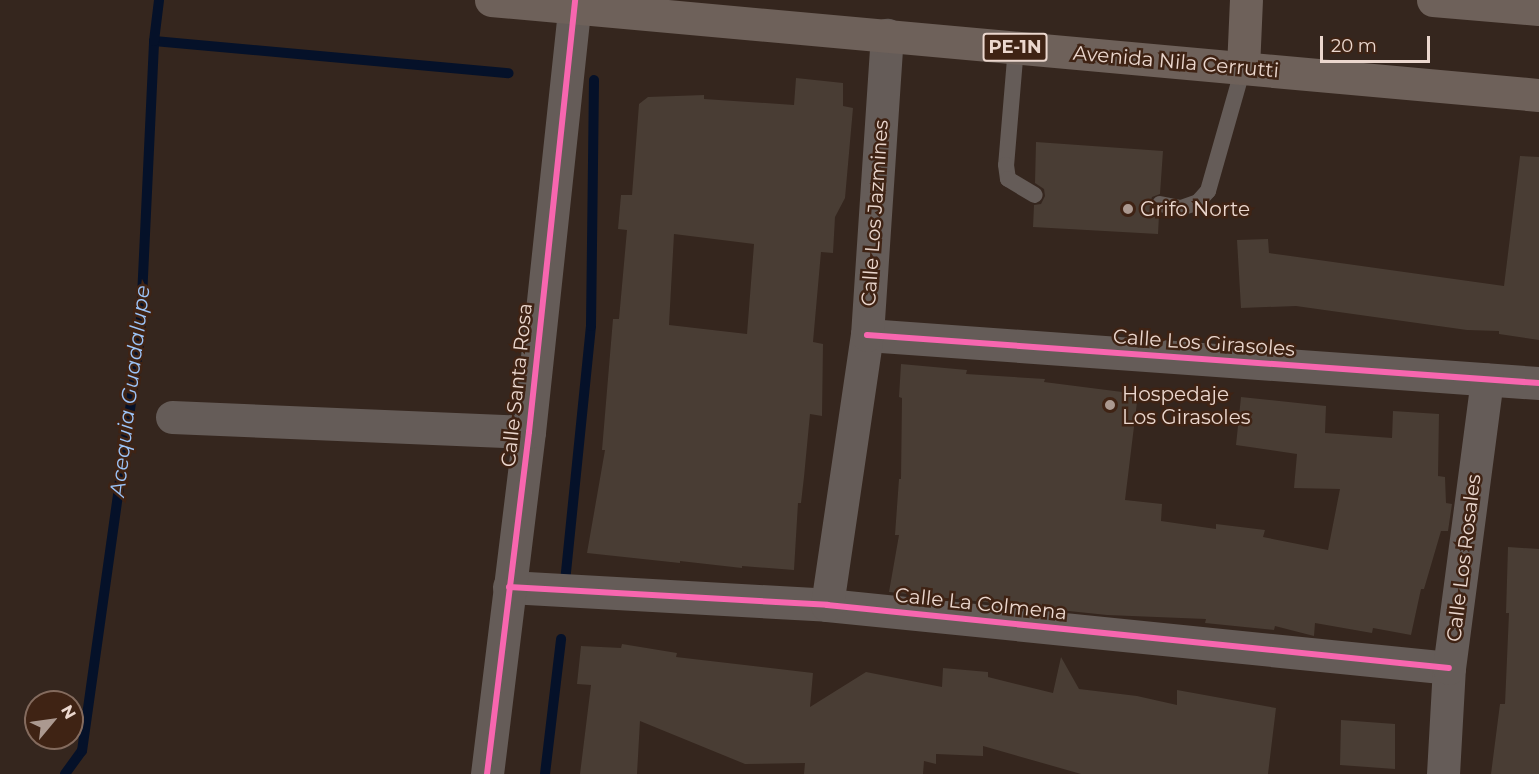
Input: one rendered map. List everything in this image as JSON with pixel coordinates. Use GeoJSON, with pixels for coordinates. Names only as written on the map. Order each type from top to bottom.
{"type":"FeatureCollection","features":[{"type":"Feature","properties":{"kind":"highway","name":"Avenida Nila Cerrutti"},"geometry":{"type":"LineString","coordinates":[[491,0],[574,3],[887,35],[1539,95]]}},
{"type":"Feature","properties":{"kind":"highway"},"geometry":{"type":"LineString","coordinates":[[1243,68],[1246,0]]}},
{"type":"Feature","properties":{"kind":"highway"},"geometry":{"type":"LineString","coordinates":[[1433,0],[1539,9]]}},
{"type":"Feature","properties":{"kind":"street","name":"Calle Santa Rosa"},"geometry":{"type":"LineString","coordinates":[[487,774],[529,432],[574,3]]}},
{"type":"Feature","properties":{"kind":"street","name":"Calle Los Jazmines"},"geometry":{"type":"LineString","coordinates":[[827,605],[867,335],[887,35]]}},
{"type":"Feature","properties":{"kind":"street","name":"Calle Los Girasoles"},"geometry":{"type":"LineString","coordinates":[[867,335],[1539,383]]}},
{"type":"Feature","properties":{"kind":"street","name":"Calle Los Rosales"},"geometry":{"type":"LineString","coordinates":[[1443,774],[1449,668],[1487,379]]}},
{"type":"Feature","properties":{"kind":"street"},"geometry":{"type":"LineString","coordinates":[[172,417],[529,432]]}},
{"type":"Feature","properties":{"kind":"street","name":"Calle La Colmena"},"geometry":{"type":"LineString","coordinates":[[509,587],[827,605],[1449,668]]}},
{"type":"Feature","properties":{"kind":"lane"},"geometry":{"type":"LineString","coordinates":[[1016,47],[1006,165],[1008,180],[1035,195]]}},
{"type":"Feature","properties":{"kind":"lane"},"geometry":{"type":"LineString","coordinates":[[1160,204],[1181,208],[1198,202],[1208,191],[1243,68]]}},
{"type":"Feature","properties":{"kind":"building"},"geometry":{"type":"Polygon","coordinates":[[[796,78],[843,83],[843,106],[853,108],[845,198],[835,217],[833,253],[821,252],[813,342],[823,344],[822,416],[810,414],[801,503],[798,503],[794,570],[742,566],[742,568],[680,561],[680,563],[587,553],[605,450],[602,450],[613,319],[619,319],[627,230],[618,229],[621,195],[632,195],[639,104],[648,97],[704,95],[704,99],[794,105],[796,78]],[[674,234],[669,325],[747,334],[754,244],[674,234]]]}},
{"type":"Feature","properties":{"kind":"building"},"geometry":{"type":"Polygon","coordinates":[[[1036,142],[1163,151],[1160,194],[1152,197],[1150,203],[1153,212],[1159,215],[1158,234],[1033,227],[1034,205],[1041,204],[1045,196],[1044,189],[1035,183],[1036,142]]]}},
{"type":"Feature","properties":{"kind":"building"},"geometry":{"type":"Polygon","coordinates":[[[1520,156],[1539,157],[1539,340],[1499,334],[1499,331],[1467,330],[1296,306],[1241,308],[1237,240],[1268,239],[1269,253],[1504,286],[1520,156]]]}},
{"type":"Feature","properties":{"kind":"building"},"geometry":{"type":"Polygon","coordinates":[[[901,364],[967,370],[966,374],[1045,379],[1044,382],[1138,394],[1125,500],[1162,504],[1161,521],[1216,529],[1216,524],[1265,530],[1263,537],[1328,550],[1340,489],[1294,488],[1297,454],[1236,445],[1241,397],[1326,406],[1325,433],[1392,438],[1393,411],[1439,414],[1438,476],[1445,477],[1446,503],[1452,504],[1448,531],[1441,531],[1424,589],[1421,589],[1411,635],[1373,628],[1372,633],[1315,623],[1314,636],[1275,626],[1274,630],[1205,623],[1206,619],[1107,615],[889,592],[899,535],[895,535],[899,479],[901,479],[902,398],[899,397],[901,364]]]}},
{"type":"Feature","properties":{"kind":"building"},"geometry":{"type":"Polygon","coordinates":[[[1508,547],[1539,549],[1539,774],[1491,774],[1500,704],[1505,704],[1509,613],[1506,613],[1508,547]]]}},
{"type":"Feature","properties":{"kind":"building"},"geometry":{"type":"Polygon","coordinates":[[[622,644],[677,653],[676,657],[813,673],[810,707],[866,672],[942,687],[943,668],[988,672],[988,677],[1053,693],[1061,657],[1079,689],[1137,696],[1177,705],[1177,690],[1276,708],[1268,774],[1081,774],[983,746],[983,756],[936,754],[936,764],[924,761],[923,774],[804,774],[805,763],[745,764],[640,721],[637,774],[580,774],[591,685],[577,684],[581,646],[621,648],[622,644]]]}},
{"type":"Feature","properties":{"kind":"building"},"geometry":{"type":"Polygon","coordinates":[[[1341,720],[1395,724],[1395,769],[1340,765],[1341,720]]]}},
{"type":"Feature","properties":{"kind":"waterway","name":"Acequia Guadalupe"},"geometry":{"type":"LineString","coordinates":[[65,774],[82,751],[140,340],[154,41],[159,0]]}},
{"type":"Feature","properties":{"kind":"waterway"},"geometry":{"type":"LineString","coordinates":[[154,41],[509,73]]}},
{"type":"Feature","properties":{"kind":"waterway"},"geometry":{"type":"LineString","coordinates":[[565,582],[591,326],[594,80]]}},
{"type":"Feature","properties":{"kind":"waterway"},"geometry":{"type":"LineString","coordinates":[[545,774],[561,639]]}},
{"type":"Feature","properties":{"kind":"cycle path"},"geometry":{"type":"LineString","coordinates":[[487,774],[529,432],[575,0]]}},
{"type":"Feature","properties":{"kind":"cycle path"},"geometry":{"type":"LineString","coordinates":[[867,335],[1539,383]]}},
{"type":"Feature","properties":{"kind":"cycle path"},"geometry":{"type":"LineString","coordinates":[[509,587],[827,605],[1449,668]]}},
{"type":"Feature","properties":{"kind":"place","name":"Grifo Norte"},"geometry":{"type":"Point","coordinates":[1128,209]}},
{"type":"Feature","properties":{"kind":"place","name":"Hospedaje Los Girasoles"},"geometry":{"type":"Point","coordinates":[1110,405]}}]}
